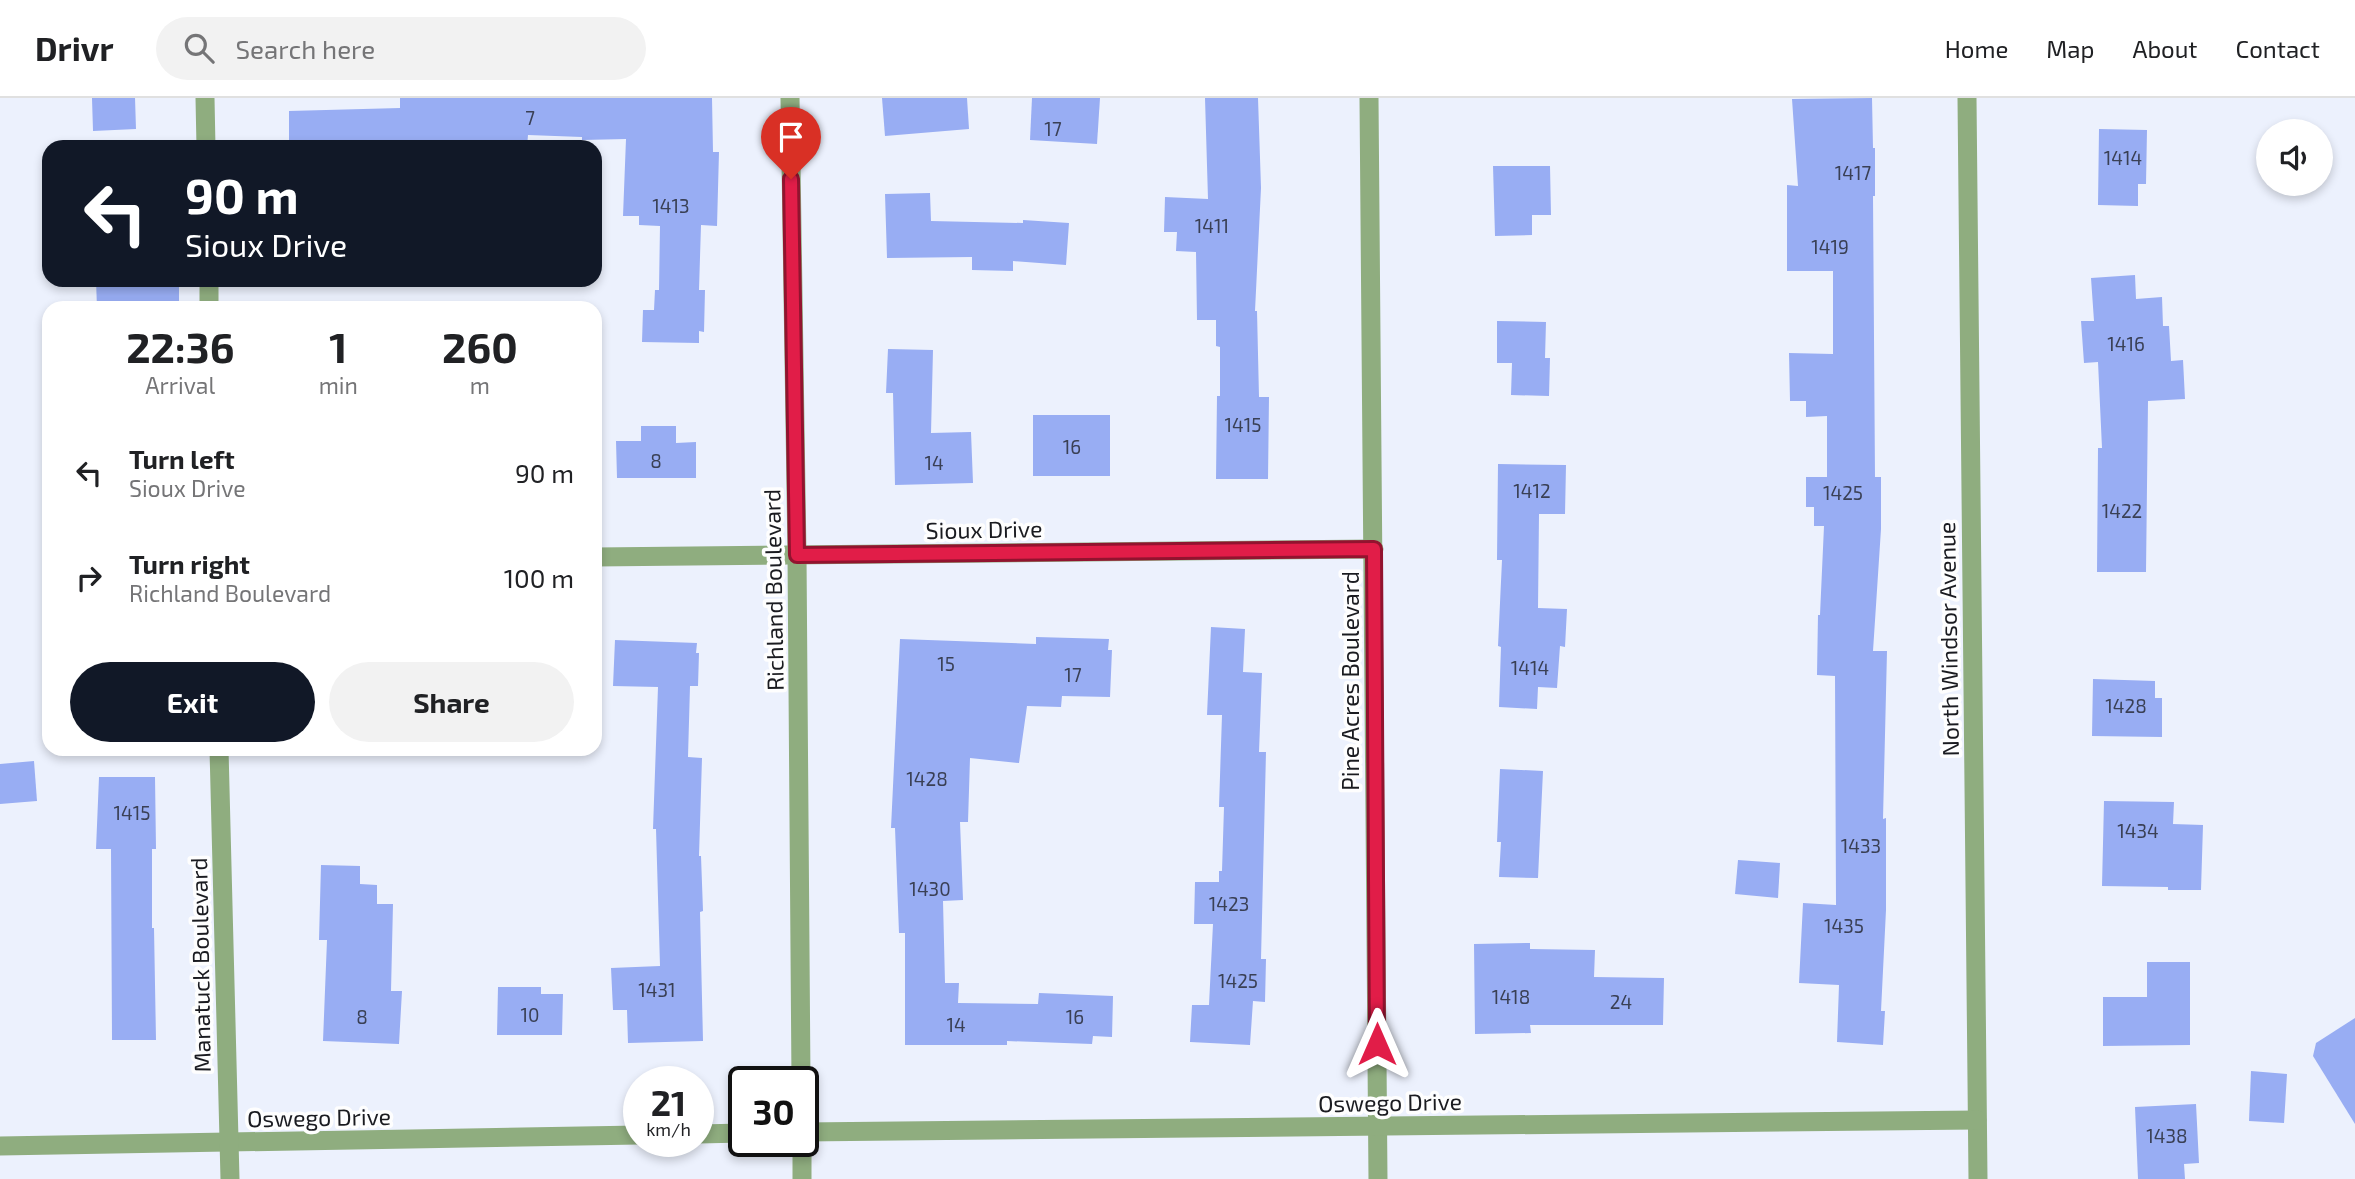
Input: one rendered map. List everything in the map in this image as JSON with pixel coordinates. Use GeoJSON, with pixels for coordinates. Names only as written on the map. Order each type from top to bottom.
{"type":"FeatureCollection","features":[{"type":"Feature","properties":{"kind":"street"},"geometry":{"type":"LineString","coordinates":[[205,98],[206,140]]}},
{"type":"Feature","properties":{"kind":"street","name":"Richland Boulevard"},"geometry":{"type":"LineString","coordinates":[[790,98],[801,1066]]}},
{"type":"Feature","properties":{"kind":"street","name":"Pine Acres Boulevard"},"geometry":{"type":"LineString","coordinates":[[1369,98],[1378,1179]]}},
{"type":"Feature","properties":{"kind":"street","name":"North Windsor Avenue"},"geometry":{"type":"LineString","coordinates":[[1967,98],[1978,1179]]}},
{"type":"Feature","properties":{"kind":"street","name":"Sioux Drive"},"geometry":{"type":"LineString","coordinates":[[602,557],[1374,549]]}},
{"type":"Feature","properties":{"kind":"street","name":"Manatuck Boulevard"},"geometry":{"type":"LineString","coordinates":[[219,756],[230,1179]]}},
{"type":"Feature","properties":{"kind":"street","name":"Oswego Drive"},"geometry":{"type":"LineString","coordinates":[[819,1132],[1977,1121]]}},
{"type":"Feature","properties":{"kind":"street","name":"Oswego Drive"},"geometry":{"type":"LineString","coordinates":[[0,1146],[623,1135]]}},
{"type":"Feature","properties":{"kind":"street"},"geometry":{"type":"LineString","coordinates":[[802,1157],[802,1179]]}},
{"type":"Feature","properties":{"kind":"building"},"geometry":{"type":"Polygon","coordinates":[[[92,98],[135,98],[136,129],[93,131],[92,98]]]}},
{"type":"Feature","properties":{"kind":"building"},"geometry":{"type":"Polygon","coordinates":[[[400,98],[712,98],[713,152],[719,152],[717,226],[701,225],[699,290],[705,290],[704,332],[699,331],[699,343],[642,342],[643,310],[654,310],[655,290],[659,290],[660,226],[639,225],[639,216],[623,216],[626,139],[582,140],[582,137],[528,135],[528,140],[289,140],[289,111],[400,108],[400,98]]]}},
{"type":"Feature","properties":{"kind":"building"},"geometry":{"type":"Polygon","coordinates":[[[882,98],[967,98],[969,129],[885,136],[882,98]]]}},
{"type":"Feature","properties":{"kind":"building"},"geometry":{"type":"Polygon","coordinates":[[[1032,98],[1100,98],[1097,144],[1030,140],[1032,98]]]}},
{"type":"Feature","properties":{"kind":"building"},"geometry":{"type":"Polygon","coordinates":[[[1205,98],[1258,98],[1261,188],[1255,311],[1259,397],[1269,397],[1268,479],[1216,479],[1220,347],[1216,346],[1216,320],[1197,320],[1196,252],[1176,251],[1177,232],[1164,232],[1165,197],[1208,199],[1205,98]]]}},
{"type":"Feature","properties":{"kind":"building"},"geometry":{"type":"Polygon","coordinates":[[[1872,98],[1875,148],[1875,477],[1881,477],[1881,529],[1873,651],[1887,651],[1883,819],[1886,818],[1886,910],[1881,1011],[1885,1011],[1883,1045],[1837,1042],[1839,985],[1799,983],[1803,903],[1836,905],[1835,676],[1817,675],[1824,526],[1814,526],[1814,507],[1806,507],[1806,477],[1827,477],[1827,416],[1806,417],[1806,401],[1790,401],[1789,353],[1833,354],[1833,271],[1787,271],[1787,185],[1798,186],[1792,99],[1872,98]]]}},
{"type":"Feature","properties":{"kind":"building"},"geometry":{"type":"Polygon","coordinates":[[[2099,129],[2147,130],[2146,184],[2138,184],[2138,206],[2098,205],[2099,129]]]}},
{"type":"Feature","properties":{"kind":"building"},"geometry":{"type":"Polygon","coordinates":[[[1493,166],[1550,166],[1551,215],[1532,215],[1532,235],[1495,236],[1493,166]]]}},
{"type":"Feature","properties":{"kind":"building"},"geometry":{"type":"Polygon","coordinates":[[[930,193],[931,221],[1023,223],[1023,220],[1069,223],[1066,265],[1013,261],[1013,271],[972,270],[972,257],[887,258],[885,194],[930,193]]]}},
{"type":"Feature","properties":{"kind":"building"},"geometry":{"type":"Polygon","coordinates":[[[2135,275],[2136,299],[2162,297],[2163,326],[2169,326],[2171,361],[2183,360],[2185,399],[2148,401],[2146,572],[2097,572],[2098,448],[2102,448],[2098,362],[2084,363],[2081,321],[2094,321],[2091,278],[2135,275]]]}},
{"type":"Feature","properties":{"kind":"building"},"geometry":{"type":"Polygon","coordinates":[[[96,287],[179,287],[179,301],[97,301],[96,287]]]}},
{"type":"Feature","properties":{"kind":"building"},"geometry":{"type":"Polygon","coordinates":[[[1497,321],[1546,322],[1545,358],[1550,358],[1549,396],[1511,395],[1512,363],[1497,363],[1497,321]]]}},
{"type":"Feature","properties":{"kind":"building"},"geometry":{"type":"Polygon","coordinates":[[[888,349],[933,350],[931,433],[971,432],[973,483],[895,485],[893,393],[886,393],[888,349]]]}},
{"type":"Feature","properties":{"kind":"building"},"geometry":{"type":"Polygon","coordinates":[[[1033,415],[1110,415],[1110,476],[1033,476],[1033,415]]]}},
{"type":"Feature","properties":{"kind":"building"},"geometry":{"type":"Polygon","coordinates":[[[641,426],[676,426],[676,443],[696,442],[696,478],[617,478],[616,441],[641,441],[641,426]]]}},
{"type":"Feature","properties":{"kind":"building"},"geometry":{"type":"Polygon","coordinates":[[[1498,464],[1566,465],[1565,514],[1539,514],[1538,608],[1567,609],[1565,647],[1560,646],[1557,688],[1538,687],[1537,709],[1499,707],[1501,647],[1498,646],[1502,560],[1497,560],[1498,464]]]}},
{"type":"Feature","properties":{"kind":"building"},"geometry":{"type":"Polygon","coordinates":[[[1211,627],[1245,629],[1243,672],[1262,673],[1259,752],[1266,752],[1261,959],[1266,959],[1265,1002],[1253,1001],[1250,1045],[1190,1042],[1192,1005],[1209,1005],[1213,924],[1194,924],[1195,882],[1219,882],[1219,871],[1222,871],[1224,807],[1219,807],[1222,715],[1207,715],[1211,627]]]}},
{"type":"Feature","properties":{"kind":"building"},"geometry":{"type":"Polygon","coordinates":[[[1036,637],[1109,639],[1108,650],[1112,650],[1110,697],[1062,696],[1061,707],[1027,706],[1019,763],[970,758],[968,822],[960,822],[963,900],[943,901],[945,983],[959,983],[958,1003],[1038,1004],[1039,993],[1113,996],[1112,1037],[1093,1036],[1092,1044],[1007,1041],[1007,1045],[905,1045],[905,933],[899,933],[895,828],[891,828],[900,639],[1036,644],[1036,637]]]}},
{"type":"Feature","properties":{"kind":"building"},"geometry":{"type":"Polygon","coordinates":[[[615,640],[697,643],[698,686],[690,686],[688,757],[702,758],[699,856],[703,911],[700,912],[703,1041],[628,1043],[627,1010],[613,1010],[611,968],[660,966],[656,829],[653,829],[658,687],[613,686],[615,640]]]}},
{"type":"Feature","properties":{"kind":"building"},"geometry":{"type":"Polygon","coordinates":[[[2093,679],[2155,681],[2155,698],[2162,698],[2162,737],[2092,736],[2093,679]]]}},
{"type":"Feature","properties":{"kind":"building"},"geometry":{"type":"Polygon","coordinates":[[[34,761],[37,801],[0,804],[0,764],[34,761]]]}},
{"type":"Feature","properties":{"kind":"building"},"geometry":{"type":"Polygon","coordinates":[[[1500,769],[1543,771],[1538,878],[1499,877],[1501,842],[1497,842],[1500,769]]]}},
{"type":"Feature","properties":{"kind":"building"},"geometry":{"type":"Polygon","coordinates":[[[99,777],[155,777],[156,849],[152,849],[152,928],[156,1040],[112,1040],[111,849],[96,849],[99,777]]]}},
{"type":"Feature","properties":{"kind":"building"},"geometry":{"type":"Polygon","coordinates":[[[2104,801],[2174,802],[2173,824],[2203,825],[2201,890],[2102,886],[2104,801]]]}},
{"type":"Feature","properties":{"kind":"building"},"geometry":{"type":"Polygon","coordinates":[[[1738,860],[1780,863],[1778,898],[1735,894],[1738,860]]]}},
{"type":"Feature","properties":{"kind":"building"},"geometry":{"type":"Polygon","coordinates":[[[321,865],[360,866],[360,884],[377,885],[377,904],[393,904],[391,991],[402,991],[399,1044],[323,1041],[327,940],[319,940],[321,865]]]}},
{"type":"Feature","properties":{"kind":"building"},"geometry":{"type":"Polygon","coordinates":[[[1530,943],[1530,949],[1595,950],[1594,977],[1664,978],[1663,1025],[1530,1025],[1531,1033],[1475,1034],[1474,944],[1530,943]]]}},
{"type":"Feature","properties":{"kind":"building"},"geometry":{"type":"Polygon","coordinates":[[[2147,962],[2190,962],[2190,1045],[2103,1046],[2103,997],[2147,997],[2147,962]]]}},
{"type":"Feature","properties":{"kind":"building"},"geometry":{"type":"Polygon","coordinates":[[[498,987],[541,987],[541,994],[563,994],[562,1035],[497,1035],[498,987]]]}},
{"type":"Feature","properties":{"kind":"building"},"geometry":{"type":"Polygon","coordinates":[[[2355,1018],[2355,1124],[2313,1056],[2316,1043],[2355,1018]]]}},
{"type":"Feature","properties":{"kind":"building"},"geometry":{"type":"Polygon","coordinates":[[[2251,1071],[2287,1074],[2284,1123],[2249,1121],[2251,1071]]]}},
{"type":"Feature","properties":{"kind":"building"},"geometry":{"type":"Polygon","coordinates":[[[2196,1104],[2199,1163],[2184,1164],[2185,1179],[2138,1179],[2135,1107],[2196,1104]]]}},
{"type":"Feature","properties":{"kind":"route"},"geometry":{"type":"LineString","coordinates":[[791,179],[797,555],[1374,549],[1377,1044]]}}]}
